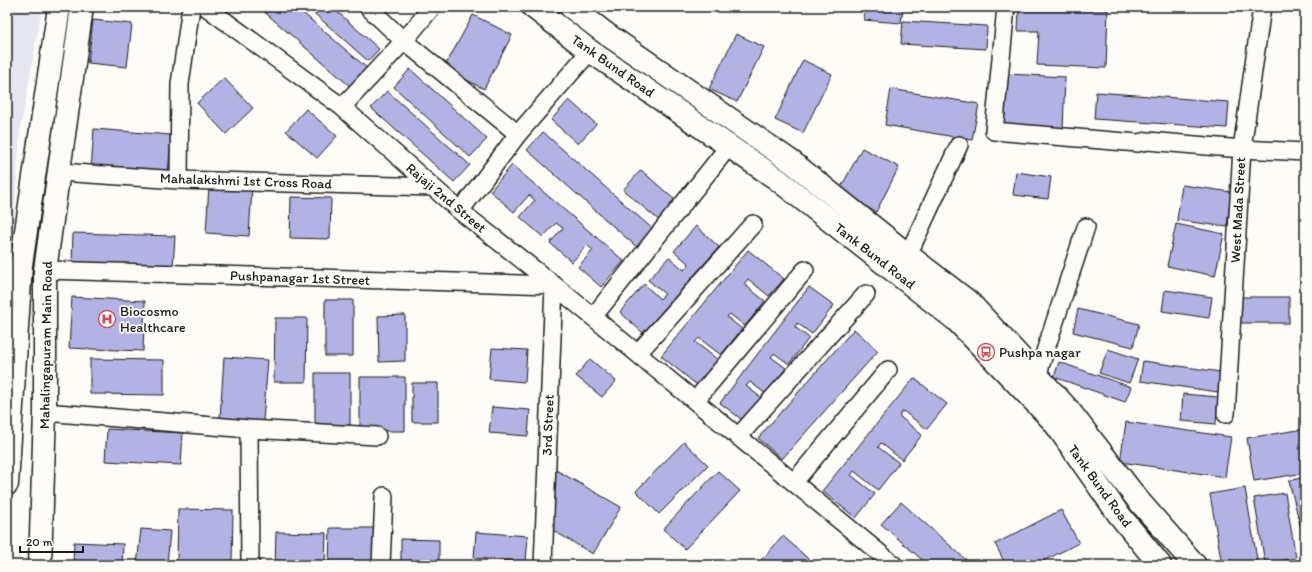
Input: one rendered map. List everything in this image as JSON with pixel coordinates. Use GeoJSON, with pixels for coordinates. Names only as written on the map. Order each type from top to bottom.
{"type":"FeatureCollection","features":[{"type":"Feature","properties":{"kind":"main road","name":"Mahalingapuram Main Road"},"geometry":{"type":"LineString","coordinates":[[7,484],[21,264],[59,7]]}},
{"type":"Feature","properties":{"kind":"main road","name":"Mahalingapuram Main Road"},"geometry":{"type":"LineString","coordinates":[[40,565],[45,412],[45,270],[60,172],[82,7]]}},
{"type":"Feature","properties":{"kind":"main road","name":"Tank Bund Road"},"geometry":{"type":"LineString","coordinates":[[533,7],[590,51],[778,179],[956,320],[1032,384],[1067,408],[1138,500],[1195,565]]}},
{"type":"Feature","properties":{"kind":"main road","name":"Tank Bund Road"},"geometry":{"type":"LineString","coordinates":[[571,7],[611,38],[792,162],[970,303],[1032,384],[1054,422],[1117,512],[1160,565]]}},
{"type":"Feature","properties":{"kind":"street"},"geometry":{"type":"LineString","coordinates":[[179,180],[180,84],[191,7]]}},
{"type":"Feature","properties":{"kind":"street","name":"Rajaji 2nd Street"},"geometry":{"type":"LineString","coordinates":[[206,7],[342,107],[460,211],[638,353],[894,565]]}},
{"type":"Feature","properties":{"kind":"street"},"geometry":{"type":"LineString","coordinates":[[368,7],[404,41],[518,134]]}},
{"type":"Feature","properties":{"kind":"street"},"geometry":{"type":"LineString","coordinates":[[342,107],[404,41],[432,7]]}},
{"type":"Feature","properties":{"kind":"street"},"geometry":{"type":"LineString","coordinates":[[1006,7],[994,131],[1138,143],[1148,141],[1242,149],[1305,152]]}},
{"type":"Feature","properties":{"kind":"street","name":"West Mada Street"},"geometry":{"type":"LineString","coordinates":[[1226,414],[1242,149],[1262,7]]}},
{"type":"Feature","properties":{"kind":"street"},"geometry":{"type":"LineString","coordinates":[[460,211],[518,134],[590,51]]}},
{"type":"Feature","properties":{"kind":"street"},"geometry":{"type":"LineString","coordinates":[[593,317],[729,146]]}},
{"type":"Feature","properties":{"kind":"street"},"geometry":{"type":"LineString","coordinates":[[908,255],[958,146]]}},
{"type":"Feature","properties":{"kind":"street","name":"Mahalakshmi 1st Cross Road"},"geometry":{"type":"LineString","coordinates":[[60,172],[179,180],[433,188]]}},
{"type":"Feature","properties":{"kind":"street"},"geometry":{"type":"LineString","coordinates":[[638,353],[753,224]]}},
{"type":"Feature","properties":{"kind":"street"},"geometry":{"type":"LineString","coordinates":[[1032,384],[1086,227]]}},
{"type":"Feature","properties":{"kind":"street","name":"Pushpanagar 1st Street"},"geometry":{"type":"LineString","coordinates":[[45,270],[554,285]]}},
{"type":"Feature","properties":{"kind":"street"},"geometry":{"type":"LineString","coordinates":[[695,401],[805,270]]}},
{"type":"Feature","properties":{"kind":"street","name":"3rd Street"},"geometry":{"type":"LineString","coordinates":[[543,565],[554,285]]}},
{"type":"Feature","properties":{"kind":"street"},"geometry":{"type":"LineString","coordinates":[[738,437],[866,294]]}},
{"type":"Feature","properties":{"kind":"street"},"geometry":{"type":"LineString","coordinates":[[794,482],[888,370]]}},
{"type":"Feature","properties":{"kind":"street"},"geometry":{"type":"LineString","coordinates":[[45,412],[249,429],[377,436]]}},
{"type":"Feature","properties":{"kind":"street"},"geometry":{"type":"LineString","coordinates":[[249,429],[250,565]]}},
{"type":"Feature","properties":{"kind":"street"},"geometry":{"type":"LineString","coordinates":[[381,565],[384,496]]}},
{"type":"Feature","properties":{"kind":"shaded area"},"geometry":{"type":"Polygon","coordinates":[[[7,7],[42,7],[20,132],[7,329],[7,7]]]}},
{"type":"Feature","properties":{"kind":"building"},"geometry":{"type":"Polygon","coordinates":[[[263,7],[296,7],[368,69],[352,88],[261,9],[263,7]]]}},
{"type":"Feature","properties":{"kind":"building"},"geometry":{"type":"Polygon","coordinates":[[[307,7],[332,7],[379,49],[368,61],[307,7]]]}},
{"type":"Feature","properties":{"kind":"building"},"geometry":{"type":"Polygon","coordinates":[[[865,7],[903,7],[901,23],[864,20],[865,7]]]}},
{"type":"Feature","properties":{"kind":"building"},"geometry":{"type":"Polygon","coordinates":[[[1019,7],[1108,10],[1106,68],[1037,65],[1039,31],[1018,31],[1019,7]]]}},
{"type":"Feature","properties":{"kind":"building"},"geometry":{"type":"Polygon","coordinates":[[[473,15],[512,35],[484,89],[444,68],[473,15]]]}},
{"type":"Feature","properties":{"kind":"building"},"geometry":{"type":"Polygon","coordinates":[[[93,20],[132,24],[127,67],[88,63],[93,20]]]}},
{"type":"Feature","properties":{"kind":"building"},"geometry":{"type":"Polygon","coordinates":[[[903,21],[987,26],[986,49],[901,44],[903,21]]]}},
{"type":"Feature","properties":{"kind":"building"},"geometry":{"type":"Polygon","coordinates":[[[736,34],[764,47],[737,102],[709,89],[736,34]]]}},
{"type":"Feature","properties":{"kind":"building"},"geometry":{"type":"Polygon","coordinates":[[[803,60],[832,74],[803,133],[775,120],[803,60]]]}},
{"type":"Feature","properties":{"kind":"building"},"geometry":{"type":"Polygon","coordinates":[[[410,69],[487,139],[470,157],[394,87],[410,69]]]}},
{"type":"Feature","properties":{"kind":"building"},"geometry":{"type":"Polygon","coordinates":[[[1007,74],[1065,77],[1063,131],[1004,128],[1007,74]]]}},
{"type":"Feature","properties":{"kind":"building"},"geometry":{"type":"Polygon","coordinates":[[[224,78],[253,108],[226,134],[197,103],[224,78]]]}},
{"type":"Feature","properties":{"kind":"building"},"geometry":{"type":"Polygon","coordinates":[[[891,89],[979,104],[972,140],[885,125],[891,89]]]}},
{"type":"Feature","properties":{"kind":"building"},"geometry":{"type":"Polygon","coordinates":[[[387,91],[470,165],[454,182],[371,108],[387,91]]]}},
{"type":"Feature","properties":{"kind":"building"},"geometry":{"type":"Polygon","coordinates":[[[1096,92],[1229,102],[1227,128],[1094,119],[1096,92]]]}},
{"type":"Feature","properties":{"kind":"building"},"geometry":{"type":"Polygon","coordinates":[[[569,100],[596,124],[578,144],[551,120],[569,100]]]}},
{"type":"Feature","properties":{"kind":"building"},"geometry":{"type":"Polygon","coordinates":[[[306,109],[337,136],[317,158],[286,131],[306,109]]]}},
{"type":"Feature","properties":{"kind":"building"},"geometry":{"type":"Polygon","coordinates":[[[94,129],[171,135],[168,176],[91,171],[94,129]]]}},
{"type":"Feature","properties":{"kind":"building"},"geometry":{"type":"Polygon","coordinates":[[[543,132],[656,232],[640,250],[527,150],[543,132]]]}},
{"type":"Feature","properties":{"kind":"building"},"geometry":{"type":"Polygon","coordinates":[[[862,148],[899,167],[876,212],[838,193],[862,148]]]}},
{"type":"Feature","properties":{"kind":"building"},"geometry":{"type":"Polygon","coordinates":[[[512,165],[624,261],[601,287],[578,267],[593,250],[587,245],[572,262],[550,243],[563,228],[556,223],[543,237],[520,217],[535,200],[529,195],[514,212],[490,191],[512,165]]]}},
{"type":"Feature","properties":{"kind":"building"},"geometry":{"type":"Polygon","coordinates":[[[641,170],[677,202],[660,221],[623,190],[641,170]]]}},
{"type":"Feature","properties":{"kind":"building"},"geometry":{"type":"Polygon","coordinates":[[[1016,172],[1051,177],[1048,199],[1013,195],[1016,172]]]}},
{"type":"Feature","properties":{"kind":"building"},"geometry":{"type":"Polygon","coordinates":[[[209,185],[252,187],[249,236],[206,233],[209,185]]]}},
{"type":"Feature","properties":{"kind":"building"},"geometry":{"type":"Polygon","coordinates":[[[1182,185],[1231,192],[1227,227],[1177,220],[1182,185]]]}},
{"type":"Feature","properties":{"kind":"building"},"geometry":{"type":"Polygon","coordinates":[[[291,197],[331,198],[330,239],[290,238],[291,197]]]}},
{"type":"Feature","properties":{"kind":"building"},"geometry":{"type":"Polygon","coordinates":[[[1176,224],[1224,234],[1215,276],[1167,266],[1176,224]]]}},
{"type":"Feature","properties":{"kind":"building"},"geometry":{"type":"Polygon","coordinates":[[[696,226],[719,247],[643,333],[620,312],[644,284],[660,299],[665,294],[648,280],[669,257],[684,270],[689,264],[674,251],[696,226]]]}},
{"type":"Feature","properties":{"kind":"building"},"geometry":{"type":"Polygon","coordinates":[[[73,233],[175,236],[173,268],[72,264],[73,233]]]}},
{"type":"Feature","properties":{"kind":"building"},"geometry":{"type":"Polygon","coordinates":[[[748,250],[784,279],[769,296],[748,279],[744,284],[765,301],[745,326],[730,314],[727,317],[742,329],[721,355],[699,338],[695,342],[718,360],[697,385],[661,356],[748,250]]]}},
{"type":"Feature","properties":{"kind":"building"},"geometry":{"type":"Polygon","coordinates":[[[809,287],[834,305],[812,334],[797,323],[795,327],[809,338],[789,364],[774,353],[771,357],[786,368],[766,394],[750,382],[746,386],[763,399],[745,422],[720,403],[809,287]]]}},
{"type":"Feature","properties":{"kind":"building"},"geometry":{"type":"Polygon","coordinates":[[[1165,290],[1212,297],[1209,318],[1162,311],[1165,290]]]}},
{"type":"Feature","properties":{"kind":"building"},"geometry":{"type":"Polygon","coordinates":[[[72,297],[145,301],[143,351],[69,348],[72,297]]]}},
{"type":"Feature","properties":{"kind":"building"},"geometry":{"type":"Polygon","coordinates":[[[1240,297],[1289,297],[1289,323],[1240,323],[1240,297]]]}},
{"type":"Feature","properties":{"kind":"building"},"geometry":{"type":"Polygon","coordinates":[[[325,300],[353,300],[353,356],[325,356],[325,300]]]}},
{"type":"Feature","properties":{"kind":"building"},"geometry":{"type":"Polygon","coordinates":[[[1078,309],[1139,324],[1133,347],[1073,332],[1078,309]]]}},
{"type":"Feature","properties":{"kind":"building"},"geometry":{"type":"Polygon","coordinates":[[[405,315],[405,361],[379,362],[378,316],[405,315]]]}},
{"type":"Feature","properties":{"kind":"building"},"geometry":{"type":"Polygon","coordinates":[[[275,318],[307,318],[306,382],[274,382],[275,318]]]}},
{"type":"Feature","properties":{"kind":"building"},"geometry":{"type":"Polygon","coordinates":[[[854,329],[878,351],[782,459],[758,438],[854,329]]]}},
{"type":"Feature","properties":{"kind":"building"},"geometry":{"type":"Polygon","coordinates":[[[492,348],[527,350],[525,382],[489,379],[492,348]]]}},
{"type":"Feature","properties":{"kind":"building"},"geometry":{"type":"Polygon","coordinates":[[[1108,349],[1138,359],[1129,383],[1099,373],[1108,349]]]}},
{"type":"Feature","properties":{"kind":"building"},"geometry":{"type":"Polygon","coordinates":[[[224,357],[268,360],[263,421],[220,418],[224,357]]]}},
{"type":"Feature","properties":{"kind":"building"},"geometry":{"type":"Polygon","coordinates":[[[90,359],[164,360],[164,395],[90,394],[90,359]]]}},
{"type":"Feature","properties":{"kind":"building"},"geometry":{"type":"Polygon","coordinates":[[[590,359],[616,381],[602,397],[576,376],[590,359]]]}},
{"type":"Feature","properties":{"kind":"building"},"geometry":{"type":"Polygon","coordinates":[[[1143,361],[1221,372],[1218,392],[1140,381],[1143,361]]]}},
{"type":"Feature","properties":{"kind":"building"},"geometry":{"type":"Polygon","coordinates":[[[1059,362],[1131,387],[1125,402],[1054,377],[1059,362]]]}},
{"type":"Feature","properties":{"kind":"building"},"geometry":{"type":"Polygon","coordinates":[[[315,373],[350,373],[350,430],[315,430],[315,373]]]}},
{"type":"Feature","properties":{"kind":"building"},"geometry":{"type":"Polygon","coordinates":[[[360,377],[405,377],[405,431],[360,431],[360,377]]]}},
{"type":"Feature","properties":{"kind":"building"},"geometry":{"type":"Polygon","coordinates":[[[914,378],[947,404],[927,429],[903,411],[899,416],[922,435],[902,460],[881,443],[878,447],[899,463],[878,490],[854,471],[851,475],[875,494],[856,518],[822,491],[914,378]]]}},
{"type":"Feature","properties":{"kind":"building"},"geometry":{"type":"Polygon","coordinates":[[[412,383],[438,383],[438,422],[412,422],[412,383]]]}},
{"type":"Feature","properties":{"kind":"building"},"geometry":{"type":"Polygon","coordinates":[[[1183,394],[1218,397],[1216,424],[1181,421],[1183,394]]]}},
{"type":"Feature","properties":{"kind":"building"},"geometry":{"type":"Polygon","coordinates":[[[492,407],[530,410],[528,436],[489,433],[492,407]]]}},
{"type":"Feature","properties":{"kind":"building"},"geometry":{"type":"Polygon","coordinates":[[[1126,422],[1231,437],[1225,477],[1120,462],[1126,422]]]}},
{"type":"Feature","properties":{"kind":"building"},"geometry":{"type":"Polygon","coordinates":[[[107,429],[183,433],[181,465],[105,461],[107,429]]]}},
{"type":"Feature","properties":{"kind":"building"},"geometry":{"type":"Polygon","coordinates":[[[1305,429],[1305,473],[1254,481],[1247,438],[1305,429]]]}},
{"type":"Feature","properties":{"kind":"building"},"geometry":{"type":"Polygon","coordinates":[[[684,442],[708,465],[659,514],[636,491],[684,442]]]}},
{"type":"Feature","properties":{"kind":"building"},"geometry":{"type":"Polygon","coordinates":[[[556,470],[621,507],[593,554],[547,527],[556,470]]]}},
{"type":"Feature","properties":{"kind":"building"},"geometry":{"type":"Polygon","coordinates":[[[718,471],[740,491],[685,549],[663,529],[718,471]]]}},
{"type":"Feature","properties":{"kind":"building"},"geometry":{"type":"Polygon","coordinates":[[[1305,477],[1305,544],[1289,481],[1305,477]]]}},
{"type":"Feature","properties":{"kind":"building"},"geometry":{"type":"Polygon","coordinates":[[[1245,488],[1258,565],[1222,565],[1210,494],[1245,488]]]}},
{"type":"Feature","properties":{"kind":"building"},"geometry":{"type":"Polygon","coordinates":[[[1285,493],[1296,558],[1265,563],[1254,498],[1285,493]]]}},
{"type":"Feature","properties":{"kind":"building"},"geometry":{"type":"Polygon","coordinates":[[[901,502],[972,565],[928,565],[881,524],[901,502]]]}},
{"type":"Feature","properties":{"kind":"building"},"geometry":{"type":"Polygon","coordinates":[[[178,509],[233,510],[232,563],[177,562],[178,509]]]}},
{"type":"Feature","properties":{"kind":"building"},"geometry":{"type":"Polygon","coordinates":[[[1061,510],[1079,543],[1035,565],[1006,565],[995,544],[1061,510]]]}},
{"type":"Feature","properties":{"kind":"building"},"geometry":{"type":"Polygon","coordinates":[[[330,528],[375,528],[375,565],[329,565],[330,528]]]}},
{"type":"Feature","properties":{"kind":"building"},"geometry":{"type":"Polygon","coordinates":[[[141,529],[170,531],[167,565],[137,565],[141,529]]]}},
{"type":"Feature","properties":{"kind":"building"},"geometry":{"type":"Polygon","coordinates":[[[276,532],[326,533],[325,565],[275,565],[276,532]]]}},
{"type":"Feature","properties":{"kind":"building"},"geometry":{"type":"Polygon","coordinates":[[[476,532],[528,536],[526,562],[474,558],[476,532]]]}},
{"type":"Feature","properties":{"kind":"building"},"geometry":{"type":"Polygon","coordinates":[[[783,536],[815,565],[757,565],[783,536]]]}},
{"type":"Feature","properties":{"kind":"building"},"geometry":{"type":"Polygon","coordinates":[[[401,539],[439,540],[439,565],[401,565],[401,539]]]}},
{"type":"Feature","properties":{"kind":"building"},"geometry":{"type":"Polygon","coordinates":[[[74,542],[123,544],[122,565],[73,565],[74,542]]]}},
{"type":"Feature","properties":{"kind":"place","name":"Biocosmo Healthcare"},"geometry":{"type":"Point","coordinates":[107,319]}},
{"type":"Feature","properties":{"kind":"place","name":"Pushpa nagar"},"geometry":{"type":"Point","coordinates":[986,352]}}]}
